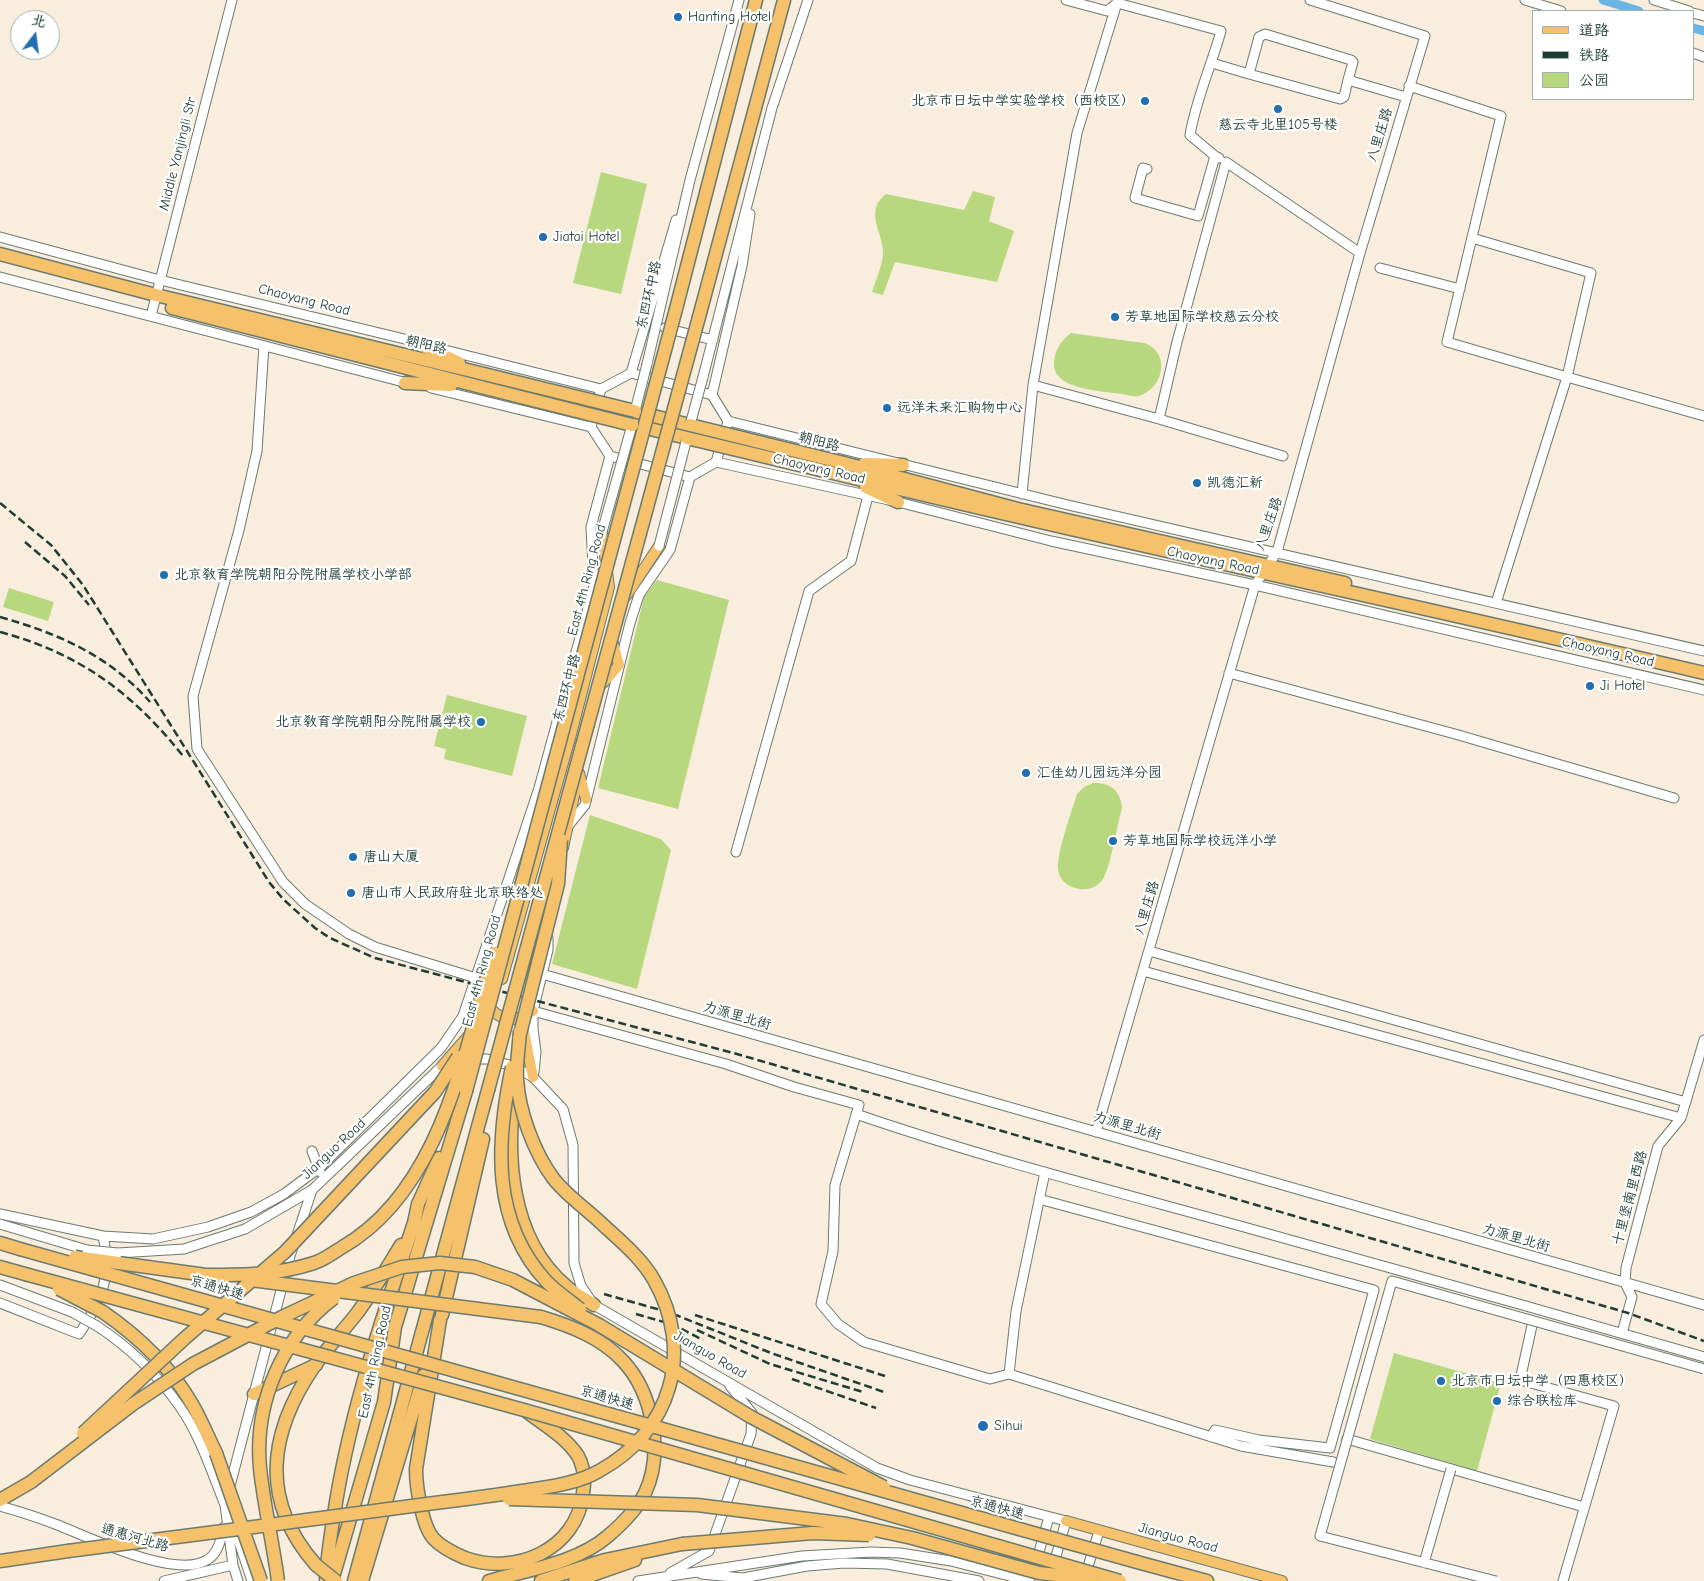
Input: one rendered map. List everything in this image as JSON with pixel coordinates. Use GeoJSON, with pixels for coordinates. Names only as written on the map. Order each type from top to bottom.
{"type":"FeatureCollection","features":[{"type":"Feature","properties":{"kind":"highway","name":"East 4th Ring Road"},"geometry":{"type":"LineString","coordinates":[[332,1581],[384,1402],[395,1327],[466,1090],[676,310],[756,0]]}},
{"type":"Feature","properties":{"kind":"highway"},"geometry":{"type":"LineString","coordinates":[[354,1581],[784,0]]}},
{"type":"Feature","properties":{"kind":"highway","name":"朝阳路"},"geometry":{"type":"LineString","coordinates":[[0,254],[154,305]]}},
{"type":"Feature","properties":{"kind":"highway","name":"朝阳路"},"geometry":{"type":"LineString","coordinates":[[0,263],[154,305],[483,380],[635,411],[843,469]]}},
{"type":"Feature","properties":{"kind":"highway"},"geometry":{"type":"LineString","coordinates":[[413,341],[483,380]]}},
{"type":"Feature","properties":{"kind":"highway"},"geometry":{"type":"LineString","coordinates":[[405,383],[483,380]]}},
{"type":"Feature","properties":{"kind":"highway","name":"朝阳路"},"geometry":{"type":"LineString","coordinates":[[483,380],[632,425],[843,469]]}},
{"type":"Feature","properties":{"kind":"highway"},"geometry":{"type":"LineString","coordinates":[[843,469],[903,465]]}},
{"type":"Feature","properties":{"kind":"highway"},"geometry":{"type":"LineString","coordinates":[[843,469],[898,502]]}},
{"type":"Feature","properties":{"kind":"highway","name":"Chaoyang Road"},"geometry":{"type":"LineString","coordinates":[[843,469],[1704,673]]}},
{"type":"Feature","properties":{"kind":"highway","name":"Chaoyang Road"},"geometry":{"type":"LineString","coordinates":[[1265,569],[1704,664]]}},
{"type":"Feature","properties":{"kind":"highway"},"geometry":{"type":"LineString","coordinates":[[206,1275],[261,1275],[316,1263],[353,1242],[384,1216],[410,1184],[429,1149],[451,1098],[468,1038],[542,805]]}},
{"type":"Feature","properties":{"kind":"highway"},"geometry":{"type":"LineString","coordinates":[[563,810],[558,884],[520,1031],[503,1110],[500,1149],[501,1181],[509,1213],[528,1256],[548,1283],[599,1325]]}},
{"type":"Feature","properties":{"kind":"highway"},"geometry":{"type":"LineString","coordinates":[[520,1031],[517,1080],[513,1105],[512,1170],[527,1230],[544,1262],[566,1286],[594,1305]]}},
{"type":"Feature","properties":{"kind":"highway"},"geometry":{"type":"LineString","coordinates":[[30,1482],[185,1338],[285,1252],[435,1092],[451,1069],[468,1038]]}},
{"type":"Feature","properties":{"kind":"highway"},"geometry":{"type":"LineString","coordinates":[[0,1561],[472,1498],[556,1485],[597,1473],[618,1459],[648,1431],[662,1408],[670,1387],[674,1363],[674,1340],[670,1321],[654,1279],[622,1243],[555,1180],[539,1155],[528,1129],[517,1080]]}},
{"type":"Feature","properties":{"kind":"highway"},"geometry":{"type":"LineString","coordinates":[[362,1581],[440,1320],[489,1112],[488,1090]]}},
{"type":"Feature","properties":{"kind":"highway"},"geometry":{"type":"LineString","coordinates":[[326,1581],[327,1559],[342,1469],[358,1398],[414,1223],[418,1204],[458,1117]]}},
{"type":"Feature","properties":{"kind":"highway"},"geometry":{"type":"LineString","coordinates":[[336,1581],[316,1565],[294,1537],[282,1512],[277,1484],[279,1437],[300,1389],[378,1284],[414,1223]]}},
{"type":"Feature","properties":{"kind":"highway","name":"京通快速"},"geometry":{"type":"LineString","coordinates":[[0,1243],[1207,1581]]}},
{"type":"Feature","properties":{"kind":"highway"},"geometry":{"type":"LineString","coordinates":[[20,1249],[206,1275],[541,1317],[569,1326],[598,1340],[623,1361],[637,1381],[648,1404],[653,1432],[653,1458],[645,1492],[626,1519],[607,1537],[580,1553],[542,1561],[499,1564],[475,1561],[452,1553],[432,1537],[417,1496],[416,1468],[440,1320]]}},
{"type":"Feature","properties":{"kind":"highway"},"geometry":{"type":"LineString","coordinates":[[0,1500],[30,1482],[133,1404],[193,1364],[282,1317],[354,1283],[402,1266],[440,1263],[475,1267],[513,1280],[599,1325],[751,1417],[906,1498]]}},
{"type":"Feature","properties":{"kind":"highway"},"geometry":{"type":"LineString","coordinates":[[0,1267],[524,1410],[1120,1581]]}},
{"type":"Feature","properties":{"kind":"highway"},"geometry":{"type":"LineString","coordinates":[[24,1274],[78,1298],[103,1312],[124,1326],[163,1362],[192,1404],[216,1453],[261,1581]]}},
{"type":"Feature","properties":{"kind":"highway"},"geometry":{"type":"LineString","coordinates":[[278,1581],[260,1467],[263,1409],[274,1373],[293,1339],[319,1309],[354,1283]]}},
{"type":"Feature","properties":{"kind":"highway"},"geometry":{"type":"LineString","coordinates":[[254,1394],[316,1365]]}},
{"type":"Feature","properties":{"kind":"highway"},"geometry":{"type":"LineString","coordinates":[[489,1581],[517,1573],[542,1561],[568,1533],[576,1520],[582,1502],[583,1471],[578,1457],[566,1442],[524,1410]]}},
{"type":"Feature","properties":{"kind":"highway"},"geometry":{"type":"LineString","coordinates":[[472,1498],[697,1505],[847,1524],[912,1538],[1039,1573],[1106,1581]]}},
{"type":"Feature","properties":{"kind":"highway"},"geometry":{"type":"LineString","coordinates":[[542,1581],[605,1560],[682,1544],[813,1533],[912,1538]]}},
{"type":"Feature","properties":{"kind":"highway"},"geometry":{"type":"LineString","coordinates":[[575,1581],[682,1544]]}},
{"type":"Feature","properties":{"kind":"main road","name":"东四环中路"},"geometry":{"type":"LineString","coordinates":[[442,1066],[492,1010],[609,587],[602,532]]}},
{"type":"Feature","properties":{"kind":"main road"},"geometry":{"type":"LineString","coordinates":[[533,1078],[521,1018],[568,826],[578,773],[627,592],[659,546]]}},
{"type":"Feature","properties":{"kind":"main road"},"geometry":{"type":"LineString","coordinates":[[603,683],[619,666],[614,643]]}},
{"type":"Feature","properties":{"kind":"main road"},"geometry":{"type":"LineString","coordinates":[[578,773],[586,799]]}},
{"type":"Feature","properties":{"kind":"main road"},"geometry":{"type":"LineString","coordinates":[[517,925],[542,931]]}},
{"type":"Feature","properties":{"kind":"main road"},"geometry":{"type":"LineString","coordinates":[[492,1010],[499,1018],[510,1021],[521,1018],[533,1011]]}},
{"type":"Feature","properties":{"kind":"main road","name":"Jianguo Road"},"geometry":{"type":"LineString","coordinates":[[1066,1521],[1282,1581]]}},
{"type":"Feature","properties":{"kind":"street","name":"Middle Yanjingli Str"},"geometry":{"type":"LineString","coordinates":[[154,305],[232,0]]}},
{"type":"Feature","properties":{"kind":"street","name":"东四环中路"},"geometry":{"type":"LineString","coordinates":[[602,532],[658,326],[690,180],[740,0]]}},
{"type":"Feature","properties":{"kind":"street"},"geometry":{"type":"LineString","coordinates":[[659,546],[772,108],[808,0]]}},
{"type":"Feature","properties":{"kind":"street"},"geometry":{"type":"LineString","coordinates":[[1066,0],[1107,11],[1117,3]]}},
{"type":"Feature","properties":{"kind":"street","name":"八里庄路"},"geometry":{"type":"LineString","coordinates":[[1096,1132],[1255,585],[1277,552],[1360,253],[1425,36],[1310,0]]}},
{"type":"Feature","properties":{"kind":"street"},"geometry":{"type":"LineString","coordinates":[[1525,0],[1558,10]]}},
{"type":"Feature","properties":{"kind":"street"},"geometry":{"type":"LineString","coordinates":[[1654,0],[1685,10]]}},
{"type":"Feature","properties":{"kind":"street"},"geometry":{"type":"LineString","coordinates":[[1117,3],[1221,32],[1212,63],[1199,92],[1190,135],[1215,156],[1360,253]]}},
{"type":"Feature","properties":{"kind":"street"},"geometry":{"type":"LineString","coordinates":[[1022,494],[1033,385],[1077,133],[1117,3]]}},
{"type":"Feature","properties":{"kind":"street"},"geometry":{"type":"LineString","coordinates":[[1212,63],[1249,74],[1340,99],[1344,97],[1353,62],[1265,34],[1259,37],[1249,74]]}},
{"type":"Feature","properties":{"kind":"street"},"geometry":{"type":"LineString","coordinates":[[1348,80],[1406,97]]}},
{"type":"Feature","properties":{"kind":"street"},"geometry":{"type":"LineString","coordinates":[[1409,86],[1501,116],[1447,342],[1704,416]]}},
{"type":"Feature","properties":{"kind":"street"},"geometry":{"type":"LineString","coordinates":[[1147,169],[1143,168],[1135,198],[1198,216],[1215,156]]}},
{"type":"Feature","properties":{"kind":"street"},"geometry":{"type":"LineString","coordinates":[[712,395],[742,266],[759,159]]}},
{"type":"Feature","properties":{"kind":"street"},"geometry":{"type":"LineString","coordinates":[[1159,419],[1177,342],[1226,162]]}},
{"type":"Feature","properties":{"kind":"street","name":"东四环中路"},"geometry":{"type":"LineString","coordinates":[[631,373],[676,219],[690,180]]}},
{"type":"Feature","properties":{"kind":"street","name":"Chaoyang Road"},"geometry":{"type":"LineString","coordinates":[[0,237],[160,280],[601,389]]}},
{"type":"Feature","properties":{"kind":"street"},"geometry":{"type":"LineString","coordinates":[[1472,238],[1591,272],[1567,377],[1496,603]]}},
{"type":"Feature","properties":{"kind":"street"},"geometry":{"type":"LineString","coordinates":[[1380,268],[1460,289]]}},
{"type":"Feature","properties":{"kind":"street"},"geometry":{"type":"LineString","coordinates":[[0,277],[154,305],[264,346],[405,383],[591,428],[610,456],[690,477],[716,462],[728,420],[712,395],[631,373],[601,389],[591,428]]}},
{"type":"Feature","properties":{"kind":"street"},"geometry":{"type":"LineString","coordinates":[[658,326],[712,340]]}},
{"type":"Feature","properties":{"kind":"street"},"geometry":{"type":"LineString","coordinates":[[264,346],[258,451],[239,530],[193,696],[197,749],[283,882],[305,904],[349,934],[375,947],[476,978]]}},
{"type":"Feature","properties":{"kind":"street"},"geometry":{"type":"LineString","coordinates":[[1033,385],[1159,419],[1282,456]]}},
{"type":"Feature","properties":{"kind":"street","name":"Chaoyang Road"},"geometry":{"type":"LineString","coordinates":[[728,420],[1022,494],[1704,651]]}},
{"type":"Feature","properties":{"kind":"street","name":"东四环中路"},"geometry":{"type":"LineString","coordinates":[[0,1214],[103,1236],[153,1239],[208,1228],[251,1212],[284,1194],[319,1168],[441,1048],[464,1016],[539,788],[594,586],[591,527],[610,456]]}},
{"type":"Feature","properties":{"kind":"street","name":"Chaoyang Road"},"geometry":{"type":"LineString","coordinates":[[716,462],[898,502],[1051,541],[1255,585],[1704,690]]}},
{"type":"Feature","properties":{"kind":"street"},"geometry":{"type":"LineString","coordinates":[[568,826],[585,805],[619,666],[639,595],[670,550],[690,477]]}},
{"type":"Feature","properties":{"kind":"street"},"geometry":{"type":"LineString","coordinates":[[736,852],[809,591],[851,561],[868,496]]}},
{"type":"Feature","properties":{"kind":"street"},"geometry":{"type":"LineString","coordinates":[[1229,673],[1455,734],[1674,798]]}},
{"type":"Feature","properties":{"kind":"street"},"geometry":{"type":"LineString","coordinates":[[533,1078],[536,1052],[532,1028],[533,1011],[548,950],[546,914]]}},
{"type":"Feature","properties":{"kind":"street"},"geometry":{"type":"LineString","coordinates":[[1149,951],[1686,1102]]}},
{"type":"Feature","properties":{"kind":"street"},"geometry":{"type":"LineString","coordinates":[[1143,971],[1681,1118]]}},
{"type":"Feature","properties":{"kind":"street","name":"力源里北街"},"geometry":{"type":"LineString","coordinates":[[542,974],[1704,1305]]}},
{"type":"Feature","properties":{"kind":"street"},"geometry":{"type":"LineString","coordinates":[[533,1011],[726,1064],[794,1087],[859,1105],[835,1185],[833,1251],[821,1304],[838,1324],[864,1342],[990,1379],[1009,1374],[1241,1446],[1333,1462]]}},
{"type":"Feature","properties":{"kind":"street","name":"十里堡南里西路"},"geometry":{"type":"LineString","coordinates":[[1622,1333],[1632,1297],[1625,1283],[1626,1268],[1658,1146],[1681,1118],[1704,1040]]}},
{"type":"Feature","properties":{"kind":"street","name":"Jianguo Road"},"geometry":{"type":"LineString","coordinates":[[0,1224],[87,1250],[118,1253],[184,1249],[245,1229],[312,1190],[442,1066],[468,1058],[487,1059],[513,1066],[533,1078],[563,1109],[573,1145],[574,1263],[581,1286],[594,1305],[877,1468],[910,1480],[1049,1517]]}},
{"type":"Feature","properties":{"kind":"street"},"geometry":{"type":"LineString","coordinates":[[856,1114],[917,1135],[1045,1172],[1704,1357]]}},
{"type":"Feature","properties":{"kind":"street"},"geometry":{"type":"LineString","coordinates":[[312,1151],[322,1180]]}},
{"type":"Feature","properties":{"kind":"street"},"geometry":{"type":"LineString","coordinates":[[1009,1374],[1016,1311],[1045,1172]]}},
{"type":"Feature","properties":{"kind":"street"},"geometry":{"type":"LineString","coordinates":[[238,1581],[233,1565],[225,1505],[290,1256],[312,1190]]}},
{"type":"Feature","properties":{"kind":"street"},"geometry":{"type":"LineString","coordinates":[[1039,1199],[1374,1290],[1330,1448],[1259,1440],[1215,1430],[1212,1437]]}},
{"type":"Feature","properties":{"kind":"street"},"geometry":{"type":"LineString","coordinates":[[0,1303],[79,1334],[94,1313],[105,1285],[108,1258],[103,1236]]}},
{"type":"Feature","properties":{"kind":"street"},"geometry":{"type":"LineString","coordinates":[[1496,1581],[1320,1536],[1392,1282],[1704,1369]]}},
{"type":"Feature","properties":{"kind":"street"},"geometry":{"type":"LineString","coordinates":[[0,1285],[72,1312],[97,1326],[118,1340],[152,1372],[181,1408],[205,1455],[252,1581]]}},
{"type":"Feature","properties":{"kind":"street"},"geometry":{"type":"LineString","coordinates":[[1534,1321],[1520,1380],[1614,1406],[1563,1581]]}},
{"type":"Feature","properties":{"kind":"street"},"geometry":{"type":"LineString","coordinates":[[665,1575],[709,1551],[751,1434],[752,1412],[734,1389],[716,1375]]}},
{"type":"Feature","properties":{"kind":"street"},"geometry":{"type":"LineString","coordinates":[[1347,1439],[1584,1507]]}},
{"type":"Feature","properties":{"kind":"street"},"geometry":{"type":"LineString","coordinates":[[1424,1563],[1451,1469]]}},
{"type":"Feature","properties":{"kind":"street","name":"通惠河北路"},"geometry":{"type":"LineString","coordinates":[[0,1506],[55,1524],[105,1547],[154,1560],[191,1566],[208,1560],[219,1546],[224,1526],[225,1505]]}},
{"type":"Feature","properties":{"kind":"street"},"geometry":{"type":"LineString","coordinates":[[638,1581],[665,1575],[694,1573],[802,1556],[871,1552],[900,1553],[951,1561],[1030,1581],[1049,1517],[1066,1521],[1049,1581]]}},
{"type":"Feature","properties":{"kind":"street"},"geometry":{"type":"LineString","coordinates":[[1084,1581],[1099,1531]]}},
{"type":"Feature","properties":{"kind":"street"},"geometry":{"type":"LineString","coordinates":[[694,1573],[722,1578],[743,1579],[807,1566],[844,1563],[887,1564],[979,1581]]}},
{"type":"Feature","properties":{"kind":"street"},"geometry":{"type":"LineString","coordinates":[[164,1581],[233,1565]]}},
{"type":"Feature","properties":{"kind":"street"},"geometry":{"type":"LineString","coordinates":[[1002,1581],[1011,1576]]}},
{"type":"Feature","properties":{"kind":"green space"},"geometry":{"type":"Polygon","coordinates":[[[601,172],[647,184],[621,294],[573,283],[601,172]]]}},
{"type":"Feature","properties":{"kind":"green space"},"geometry":{"type":"Polygon","coordinates":[[[973,191],[995,197],[989,221],[1014,231],[997,282],[895,262],[883,295],[872,292],[883,256],[875,214],[876,207],[886,194],[964,210],[973,191]]]}},
{"type":"Feature","properties":{"kind":"green space"},"geometry":{"type":"Polygon","coordinates":[[[1071,333],[1147,344],[1155,349],[1159,356],[1161,364],[1158,381],[1146,393],[1138,396],[1091,390],[1069,383],[1060,378],[1055,371],[1054,361],[1060,345],[1071,333]]]}},
{"type":"Feature","properties":{"kind":"green space"},"geometry":{"type":"Polygon","coordinates":[[[657,580],[729,600],[678,809],[598,788],[644,597],[657,580]]]}},
{"type":"Feature","properties":{"kind":"green space"},"geometry":{"type":"Polygon","coordinates":[[[9,588],[54,602],[48,621],[3,607],[9,588]]]}},
{"type":"Feature","properties":{"kind":"green space"},"geometry":{"type":"Polygon","coordinates":[[[447,695],[527,716],[512,776],[444,759],[446,749],[434,746],[447,695]]]}},
{"type":"Feature","properties":{"kind":"green space"},"geometry":{"type":"Polygon","coordinates":[[[1093,783],[1105,784],[1114,789],[1117,792],[1122,808],[1111,855],[1103,879],[1098,885],[1091,888],[1075,888],[1062,880],[1059,873],[1059,857],[1077,794],[1084,787],[1093,783]]]}},
{"type":"Feature","properties":{"kind":"green space"},"geometry":{"type":"Polygon","coordinates":[[[590,815],[661,839],[671,850],[637,989],[552,964],[590,815]]]}},
{"type":"Feature","properties":{"kind":"green space"},"geometry":{"type":"Polygon","coordinates":[[[1394,1353],[1501,1383],[1477,1471],[1370,1439],[1394,1353]]]}},
{"type":"Feature","properties":{"kind":"waterway"},"geometry":{"type":"LineString","coordinates":[[1603,0],[1636,10]]}},
{"type":"Feature","properties":{"kind":"waterway"},"geometry":{"type":"LineString","coordinates":[[1694,28],[1704,31]]}},
{"type":"Feature","properties":{"kind":"railway"},"geometry":{"type":"LineString","coordinates":[[0,503],[51,545],[83,585],[269,882],[283,899],[315,928],[330,938],[375,958],[737,1054],[1628,1313],[1704,1341]]}},
{"type":"Feature","properties":{"kind":"railway"},"geometry":{"type":"LineString","coordinates":[[25,542],[65,576],[89,605]]}},
{"type":"Feature","properties":{"kind":"railway"},"geometry":{"type":"LineString","coordinates":[[0,617],[42,631],[81,648],[118,672],[150,702]]}},
{"type":"Feature","properties":{"kind":"railway"},"geometry":{"type":"LineString","coordinates":[[0,632],[55,651],[102,678],[144,713],[183,756]]}},
{"type":"Feature","properties":{"kind":"railway"},"geometry":{"type":"LineString","coordinates":[[604,1294],[671,1313],[771,1353],[884,1392]]}},
{"type":"Feature","properties":{"kind":"railway"},"geometry":{"type":"LineString","coordinates":[[636,1314],[674,1325],[703,1340]]}},
{"type":"Feature","properties":{"kind":"railway"},"geometry":{"type":"LineString","coordinates":[[695,1315],[885,1376]]}},
{"type":"Feature","properties":{"kind":"railway"},"geometry":{"type":"LineString","coordinates":[[697,1330],[770,1364],[863,1392]]}},
{"type":"Feature","properties":{"kind":"railway"},"geometry":{"type":"LineString","coordinates":[[792,1379],[876,1408]]}},
{"type":"Feature","properties":{"kind":"place","name":"Hanting Hotel"},"geometry":{"type":"Point","coordinates":[678,17]}},
{"type":"Feature","properties":{"kind":"place","name":"北京市日坛中学实验学校（西校区）"},"geometry":{"type":"Point","coordinates":[1145,101]}},
{"type":"Feature","properties":{"kind":"place","name":"慈云寺北里105号楼"},"geometry":{"type":"Point","coordinates":[1278,109]}},
{"type":"Feature","properties":{"kind":"place","name":"Jiatai Hotel"},"geometry":{"type":"Point","coordinates":[543,237]}},
{"type":"Feature","properties":{"kind":"place","name":"芳草地国际学校慈云分校"},"geometry":{"type":"Point","coordinates":[1115,317]}},
{"type":"Feature","properties":{"kind":"place","name":"远洋未来汇购物中心"},"geometry":{"type":"Point","coordinates":[887,408]}},
{"type":"Feature","properties":{"kind":"place","name":"凯德汇新"},"geometry":{"type":"Point","coordinates":[1197,483]}},
{"type":"Feature","properties":{"kind":"place","name":"北京教育学院朝阳分院附属学校小学部"},"geometry":{"type":"Point","coordinates":[164,575]}},
{"type":"Feature","properties":{"kind":"place","name":"Ji Hotel"},"geometry":{"type":"Point","coordinates":[1590,686]}},
{"type":"Feature","properties":{"kind":"place","name":"北京教育学院朝阳分院附属学校"},"geometry":{"type":"Point","coordinates":[481,722]}},
{"type":"Feature","properties":{"kind":"place","name":"汇佳幼儿园远洋分园"},"geometry":{"type":"Point","coordinates":[1026,773]}},
{"type":"Feature","properties":{"kind":"place","name":"芳草地国际学校远洋小学"},"geometry":{"type":"Point","coordinates":[1113,841]}},
{"type":"Feature","properties":{"kind":"place","name":"唐山大厦"},"geometry":{"type":"Point","coordinates":[353,857]}},
{"type":"Feature","properties":{"kind":"place","name":"唐山市人民政府驻北京联络处"},"geometry":{"type":"Point","coordinates":[351,893]}},
{"type":"Feature","properties":{"kind":"place","name":"北京市日坛中学（四惠校区）"},"geometry":{"type":"Point","coordinates":[1441,1381]}},
{"type":"Feature","properties":{"kind":"place","name":"综合联检库"},"geometry":{"type":"Point","coordinates":[1497,1401]}},
{"type":"Feature","properties":{"kind":"place","name":"Sihui"},"geometry":{"type":"Point","coordinates":[983,1426]}}]}
